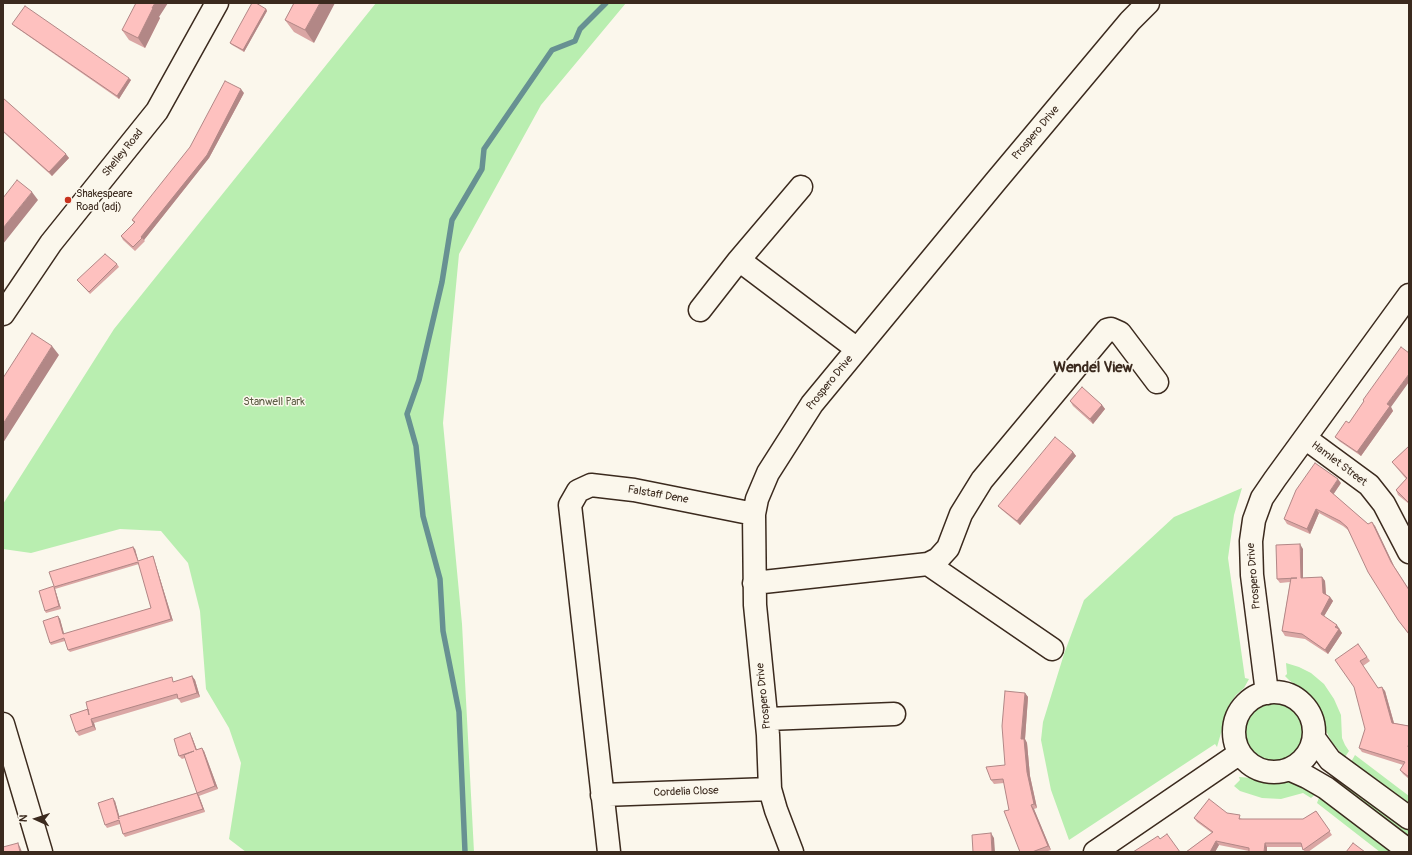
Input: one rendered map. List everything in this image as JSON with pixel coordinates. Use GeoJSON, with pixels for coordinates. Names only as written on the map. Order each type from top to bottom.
{"type":"FeatureCollection","features":[{"type":"Feature","properties":{"kind":"street","name":"Shelley Road"},"geometry":{"type":"LineString","coordinates":[[3,314],[51,243],[156,111],[217,3]]}},
{"type":"Feature","properties":{"kind":"street","name":"Prospero Drive"},"geometry":{"type":"LineString","coordinates":[[792,852],[776,810],[770,789],[767,719],[754,583],[754,514],[757,499],[768,473],[812,404],[1130,21],[1148,3]]}},
{"type":"Feature","properties":{"kind":"street"},"geometry":{"type":"LineString","coordinates":[[700,310],[739,260],[800,187]]}},
{"type":"Feature","properties":{"kind":"street"},"geometry":{"type":"LineString","coordinates":[[739,260],[857,349]]}},
{"type":"Feature","properties":{"kind":"street","name":"Prospero Drive"},"geometry":{"type":"LineString","coordinates":[[1267,693],[1252,575],[1251,541],[1254,520],[1262,498],[1325,408],[1409,295]]}},
{"type":"Feature","properties":{"kind":"street"},"geometry":{"type":"LineString","coordinates":[[754,583],[928,564],[938,559],[948,548],[961,514],[982,480],[1108,330],[1116,330],[1124,337],[1157,382]]}},
{"type":"Feature","properties":{"kind":"street","name":"Hamlet Street"},"geometry":{"type":"LineString","coordinates":[[1305,438],[1368,485],[1384,504],[1406,538]]}},
{"type":"Feature","properties":{"kind":"street","name":"Falstaff Dene"},"geometry":{"type":"LineString","coordinates":[[602,795],[570,505],[578,491],[591,485],[634,490],[754,514]]}},
{"type":"Feature","properties":{"kind":"street"},"geometry":{"type":"LineString","coordinates":[[928,564],[1052,649]]}},
{"type":"Feature","properties":{"kind":"street"},"geometry":{"type":"LineString","coordinates":[[1277,692],[1288,695],[1297,700],[1305,707],[1311,716],[1314,727],[1314,738],[1310,751],[1301,762],[1280,772],[1271,772],[1253,767],[1240,753],[1236,745],[1234,735],[1235,725],[1242,708],[1249,701],[1267,693],[1277,692]]}},
{"type":"Feature","properties":{"kind":"street"},"geometry":{"type":"LineString","coordinates":[[767,719],[894,714]]}},
{"type":"Feature","properties":{"kind":"street"},"geometry":{"type":"LineString","coordinates":[[3,724],[41,852]]}},
{"type":"Feature","properties":{"kind":"street"},"geometry":{"type":"LineString","coordinates":[[1314,738],[1330,760],[1409,818]]}},
{"type":"Feature","properties":{"kind":"street"},"geometry":{"type":"LineString","coordinates":[[1095,852],[1240,753]]}},
{"type":"Feature","properties":{"kind":"street"},"geometry":{"type":"LineString","coordinates":[[1289,769],[1326,788],[1409,851]]}},
{"type":"Feature","properties":{"kind":"street","name":"Cordelia Close"},"geometry":{"type":"LineString","coordinates":[[602,795],[770,789]]}},
{"type":"Feature","properties":{"kind":"street"},"geometry":{"type":"LineString","coordinates":[[602,795],[609,852]]}},
{"type":"Feature","properties":{"kind":"green space","name":"Stanwell Park"},"geometry":{"type":"Polygon","coordinates":[[[376,3],[626,3],[541,105],[459,254],[443,423],[462,624],[474,852],[246,852],[229,839],[241,763],[229,728],[206,689],[200,611],[188,563],[161,531],[120,529],[31,553],[3,549],[3,504],[114,329],[376,3]]]}},
{"type":"Feature","properties":{"kind":"green space"},"geometry":{"type":"Polygon","coordinates":[[[1242,488],[1234,515],[1228,558],[1245,678],[1249,679],[1244,688],[1236,695],[1229,705],[1217,747],[1215,744],[1069,840],[1051,790],[1041,740],[1043,722],[1064,654],[1084,600],[1174,517],[1242,488]]]}},
{"type":"Feature","properties":{"kind":"green space"},"geometry":{"type":"Polygon","coordinates":[[[1286,663],[1311,673],[1324,684],[1334,699],[1341,715],[1342,738],[1349,751],[1345,757],[1333,744],[1327,733],[1315,701],[1305,691],[1285,676],[1287,674],[1286,663]]]}},
{"type":"Feature","properties":{"kind":"green space"},"geometry":{"type":"Polygon","coordinates":[[[1269,699],[1281,699],[1298,708],[1305,719],[1307,731],[1305,743],[1298,754],[1281,763],[1269,763],[1257,758],[1248,749],[1243,737],[1243,725],[1248,713],[1257,704],[1269,699]]]}},
{"type":"Feature","properties":{"kind":"green space"},"geometry":{"type":"Polygon","coordinates":[[[1355,755],[1409,796],[1409,805],[1351,762],[1355,755]]]}},
{"type":"Feature","properties":{"kind":"green space"},"geometry":{"type":"Polygon","coordinates":[[[1337,776],[1409,831],[1409,837],[1334,779],[1337,776]]]}},
{"type":"Feature","properties":{"kind":"green space"},"geometry":{"type":"Polygon","coordinates":[[[1239,777],[1265,781],[1291,781],[1317,793],[1311,798],[1303,793],[1281,799],[1262,798],[1240,791],[1234,786],[1240,780],[1239,777]]]}},
{"type":"Feature","properties":{"kind":"green space"},"geometry":{"type":"Polygon","coordinates":[[[1320,795],[1395,852],[1380,852],[1317,803],[1320,795]]]}},
{"type":"Feature","properties":{"kind":"building"},"geometry":{"type":"Polygon","coordinates":[[[136,3],[155,3],[138,38],[122,30],[136,3]]]}},
{"type":"Feature","properties":{"kind":"building"},"geometry":{"type":"Polygon","coordinates":[[[252,3],[256,3],[266,9],[243,50],[230,43],[252,3]]]}},
{"type":"Feature","properties":{"kind":"building"},"geometry":{"type":"Polygon","coordinates":[[[294,3],[320,3],[305,30],[285,20],[294,3]]]}},
{"type":"Feature","properties":{"kind":"building"},"geometry":{"type":"Polygon","coordinates":[[[25,6],[129,78],[117,96],[12,24],[25,6]]]}},
{"type":"Feature","properties":{"kind":"building"},"geometry":{"type":"Polygon","coordinates":[[[225,81],[241,89],[207,155],[141,237],[142,238],[133,247],[121,236],[135,222],[132,220],[190,147],[225,81]]]}},
{"type":"Feature","properties":{"kind":"building"},"geometry":{"type":"Polygon","coordinates":[[[3,98],[66,154],[49,172],[3,131],[3,98]]]}},
{"type":"Feature","properties":{"kind":"building"},"geometry":{"type":"Polygon","coordinates":[[[17,180],[32,192],[3,228],[3,198],[17,180]]]}},
{"type":"Feature","properties":{"kind":"building"},"geometry":{"type":"Polygon","coordinates":[[[105,254],[117,264],[89,292],[77,280],[105,254]]]}},
{"type":"Feature","properties":{"kind":"building"},"geometry":{"type":"Polygon","coordinates":[[[32,333],[52,346],[3,424],[3,378],[32,333]]]}},
{"type":"Feature","properties":{"kind":"building"},"geometry":{"type":"Polygon","coordinates":[[[1401,347],[1409,353],[1409,374],[1387,404],[1390,406],[1357,452],[1335,437],[1346,421],[1349,423],[1364,401],[1363,400],[1401,347]]]}},
{"type":"Feature","properties":{"kind":"building"},"geometry":{"type":"Polygon","coordinates":[[[1082,387],[1102,405],[1090,419],[1070,401],[1082,387]]]}},
{"type":"Feature","properties":{"kind":"building"},"geometry":{"type":"Polygon","coordinates":[[[1055,437],[1073,452],[1017,521],[998,506],[1055,437]]]}},
{"type":"Feature","properties":{"kind":"building"},"geometry":{"type":"Polygon","coordinates":[[[1409,446],[1409,503],[1396,490],[1407,478],[1392,462],[1409,446]]]}},
{"type":"Feature","properties":{"kind":"building"},"geometry":{"type":"Polygon","coordinates":[[[1315,463],[1338,479],[1330,491],[1368,524],[1372,522],[1391,562],[1409,590],[1409,634],[1398,620],[1368,572],[1347,527],[1340,521],[1316,509],[1307,529],[1284,519],[1296,490],[1315,463]]]}},
{"type":"Feature","properties":{"kind":"building"},"geometry":{"type":"Polygon","coordinates":[[[1300,544],[1301,578],[1322,577],[1323,593],[1330,597],[1321,614],[1337,625],[1335,627],[1339,629],[1325,650],[1302,634],[1282,631],[1291,578],[1277,579],[1276,545],[1300,544]]]}},
{"type":"Feature","properties":{"kind":"building"},"geometry":{"type":"Polygon","coordinates":[[[133,547],[138,561],[153,556],[171,619],[68,650],[64,638],[50,643],[43,621],[58,616],[63,634],[151,608],[138,562],[54,587],[59,606],[45,611],[39,591],[54,586],[49,572],[133,547]]]}},
{"type":"Feature","properties":{"kind":"building"},"geometry":{"type":"Polygon","coordinates":[[[1358,644],[1367,657],[1360,661],[1378,688],[1382,687],[1392,723],[1409,726],[1409,777],[1400,770],[1405,762],[1359,748],[1365,729],[1354,687],[1335,660],[1358,644]]]}},
{"type":"Feature","properties":{"kind":"building"},"geometry":{"type":"Polygon","coordinates":[[[192,676],[197,693],[178,699],[177,694],[91,719],[93,726],[76,732],[70,715],[88,709],[86,702],[172,677],[173,682],[192,676]]]}},
{"type":"Feature","properties":{"kind":"building"},"geometry":{"type":"Polygon","coordinates":[[[1005,691],[1025,693],[1021,739],[1024,739],[1027,772],[1034,804],[1031,805],[1048,846],[1032,852],[1020,852],[1004,811],[1009,810],[1003,779],[991,780],[986,767],[1005,765],[1002,726],[1005,691]]]}},
{"type":"Feature","properties":{"kind":"building"},"geometry":{"type":"Polygon","coordinates":[[[190,733],[196,750],[202,748],[215,786],[197,793],[184,755],[194,751],[179,756],[174,739],[190,733]]]}},
{"type":"Feature","properties":{"kind":"building"},"geometry":{"type":"Polygon","coordinates":[[[197,793],[203,809],[123,834],[119,820],[105,825],[98,803],[113,798],[118,817],[197,793]]]}},
{"type":"Feature","properties":{"kind":"building"},"geometry":{"type":"Polygon","coordinates":[[[1209,799],[1227,813],[1240,815],[1239,819],[1303,819],[1316,811],[1330,831],[1303,850],[1301,843],[1265,843],[1264,852],[1249,852],[1249,848],[1216,841],[1210,852],[1186,852],[1213,832],[1194,818],[1209,799]]]}},
{"type":"Feature","properties":{"kind":"building"},"geometry":{"type":"Polygon","coordinates":[[[991,833],[992,852],[973,852],[972,835],[991,833]]]}},
{"type":"Feature","properties":{"kind":"building"},"geometry":{"type":"Polygon","coordinates":[[[1167,834],[1180,852],[1133,852],[1158,836],[1160,839],[1167,834]]]}},
{"type":"Feature","properties":{"kind":"building"},"geometry":{"type":"Polygon","coordinates":[[[18,843],[20,852],[3,852],[3,847],[18,843]]]}},
{"type":"Feature","properties":{"kind":"building"},"geometry":{"type":"Polygon","coordinates":[[[1353,843],[1365,852],[1346,852],[1353,843]]]}},
{"type":"Feature","properties":{"kind":"waterway"},"geometry":{"type":"LineString","coordinates":[[465,852],[459,712],[443,631],[440,579],[423,516],[416,446],[407,414],[419,380],[442,282],[452,220],[482,169],[484,149],[552,50],[575,41],[580,29],[606,3]]}},
{"type":"Feature","properties":{"kind":"place","name":"Shakespeare Road (adj)"},"geometry":{"type":"Point","coordinates":[68,200]}},
{"type":"Feature","properties":{"kind":"district","name":"Wendel View"},"geometry":{"type":"Point","coordinates":[1093,368]}}]}
